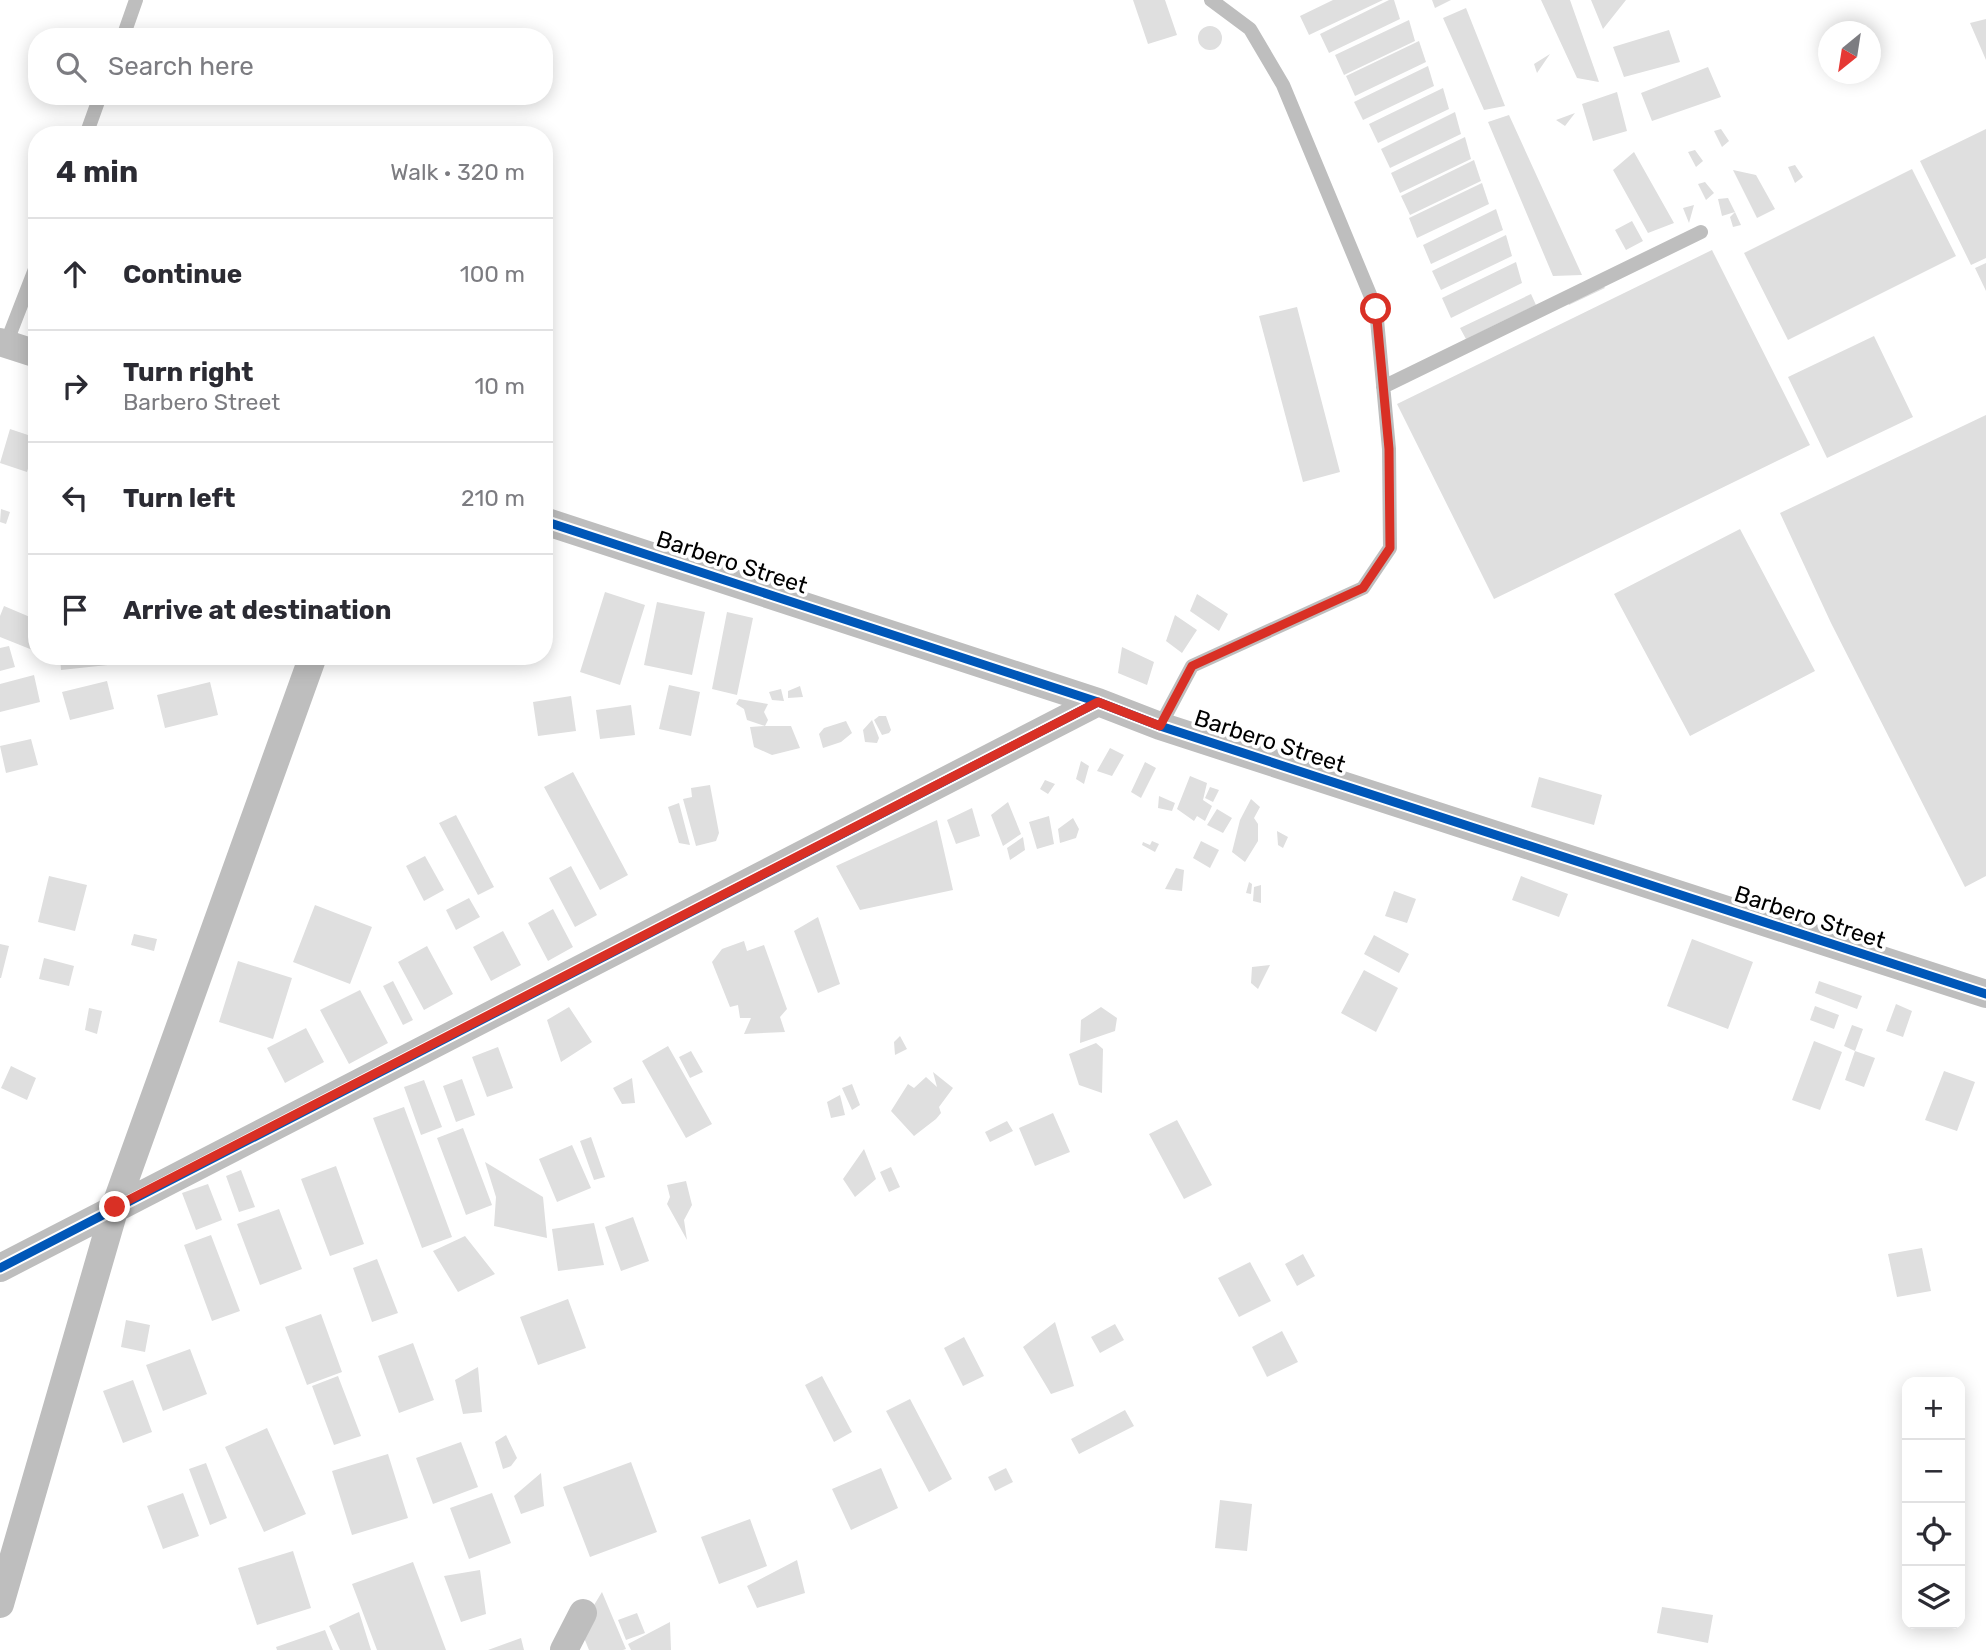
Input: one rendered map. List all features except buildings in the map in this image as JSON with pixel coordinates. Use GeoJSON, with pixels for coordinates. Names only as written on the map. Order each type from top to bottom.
{"type":"FeatureCollection","features":[{"type":"Feature","properties":{"kind":"street"},"geometry":{"type":"LineString","coordinates":[[3,343],[28,351]]}},
{"type":"Feature","properties":{"kind":"street","name":"Barbero Street"},"geometry":{"type":"LineString","coordinates":[[553,524],[1098,702],[1160,726],[1986,994]]}},
{"type":"Feature","properties":{"kind":"street"},"geometry":{"type":"LineString","coordinates":[[0,1604],[115,1207],[310,665]]}},
{"type":"Feature","properties":{"kind":"street"},"geometry":{"type":"LineString","coordinates":[[0,1268],[1098,702]]}},
{"type":"Feature","properties":{"kind":"street"},"geometry":{"type":"LineString","coordinates":[[564,1650],[583,1613]]}},
{"type":"Feature","properties":{"kind":"lane"},"geometry":{"type":"LineString","coordinates":[[125,28],[136,0]]}},
{"type":"Feature","properties":{"kind":"lane"},"geometry":{"type":"LineString","coordinates":[[1160,726],[1192,666],[1363,588],[1390,548],[1389,449],[1376,309],[1283,85],[1250,29],[1210,0]]}},
{"type":"Feature","properties":{"kind":"lane"},"geometry":{"type":"LineString","coordinates":[[89,126],[97,105]]}},
{"type":"Feature","properties":{"kind":"lane"},"geometry":{"type":"LineString","coordinates":[[1383,387],[1701,232]]}},
{"type":"Feature","properties":{"kind":"lane"},"geometry":{"type":"LineString","coordinates":[[3,343],[28,285]]}},
{"type":"Feature","properties":{"kind":"cycle path"},"geometry":{"type":"LineString","coordinates":[[553,524],[1098,702],[1160,726],[1986,994]]}},
{"type":"Feature","properties":{"kind":"cycle path"},"geometry":{"type":"LineString","coordinates":[[0,1268],[1098,702]]}},
{"type":"Feature","properties":{"kind":"route"},"geometry":{"type":"LineString","coordinates":[[115,1207],[1098,702],[1160,726],[1192,666],[1363,588],[1390,548],[1389,449],[1376,309]]}}]}
